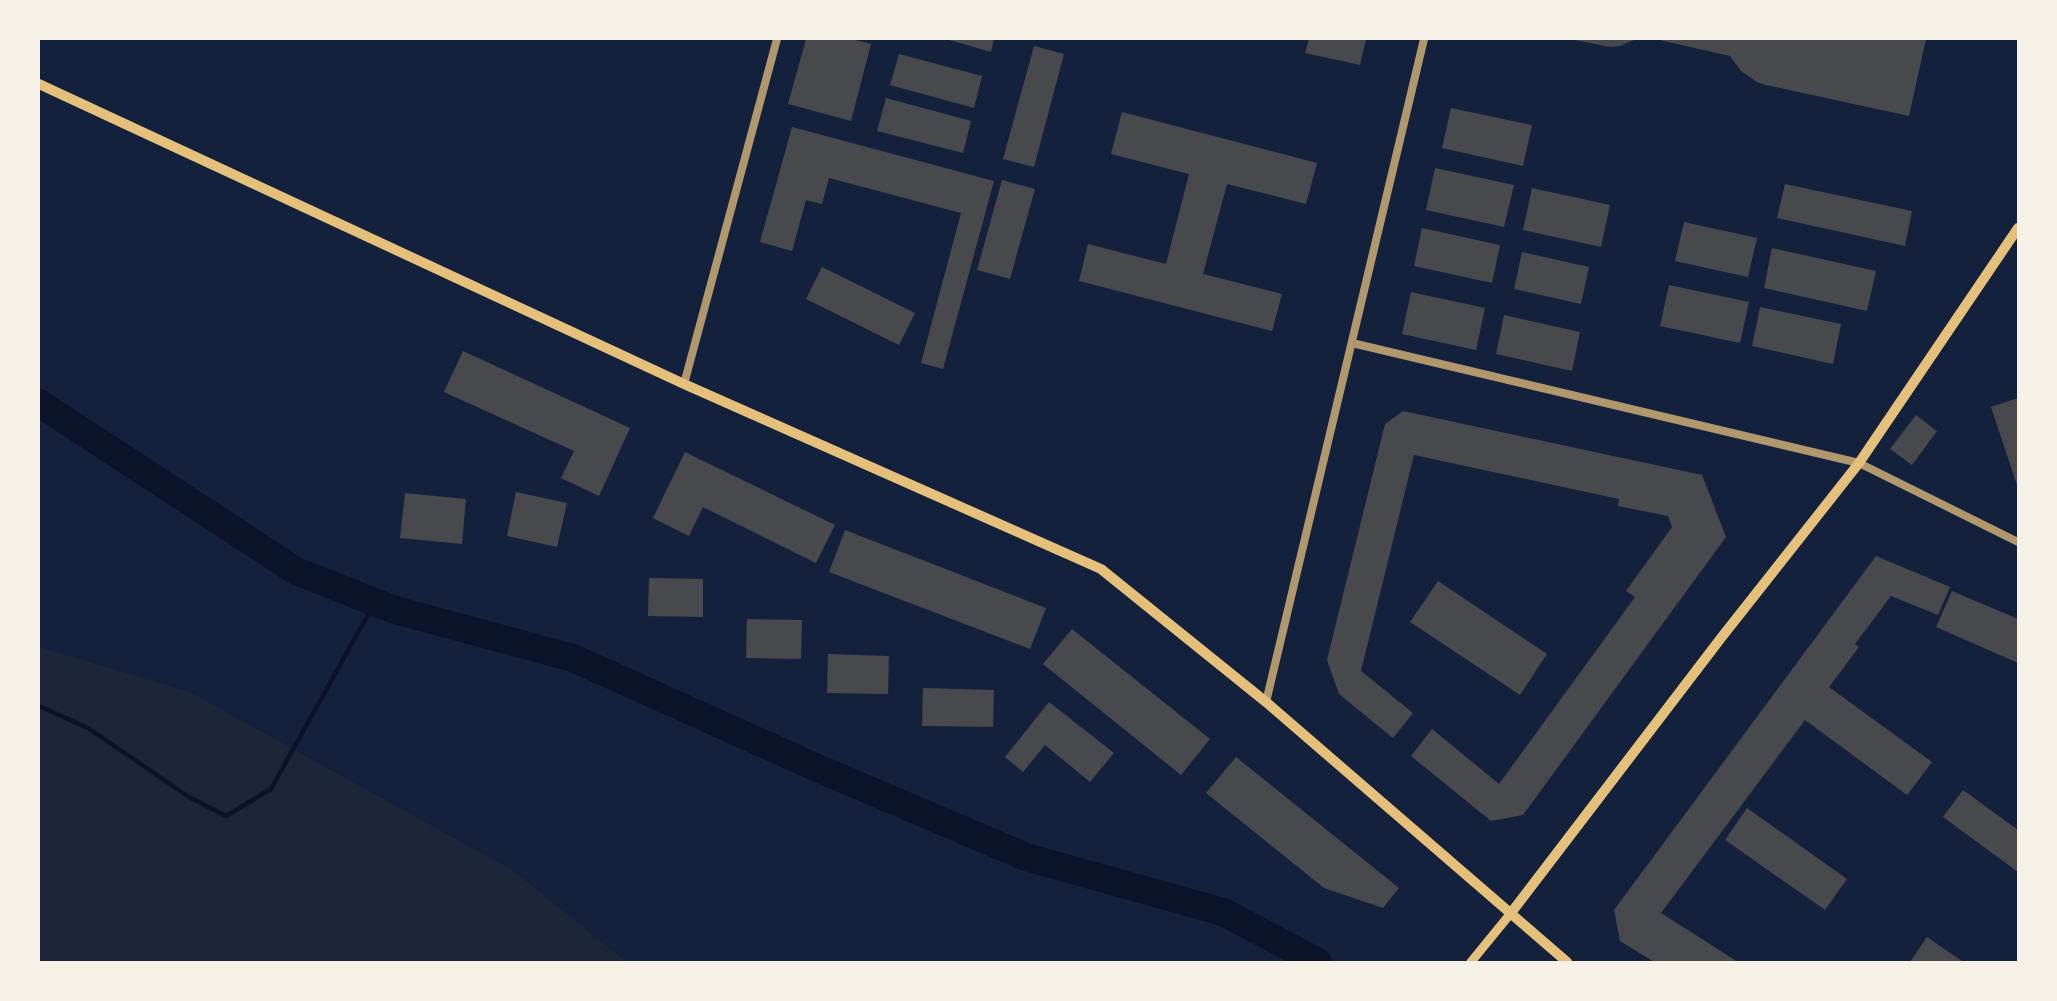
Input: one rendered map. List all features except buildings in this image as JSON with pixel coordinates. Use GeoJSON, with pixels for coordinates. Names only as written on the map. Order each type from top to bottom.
{"type":"FeatureCollection","features":[{"type":"Feature","properties":{"kind":"main road"},"geometry":{"type":"LineString","coordinates":[[39,84],[684,384],[1101,569],[1266,702],[1567,962]]}},
{"type":"Feature","properties":{"kind":"main road"},"geometry":{"type":"LineString","coordinates":[[1471,962],[1859,463],[2018,228]]}},
{"type":"Feature","properties":{"kind":"street"},"geometry":{"type":"LineString","coordinates":[[684,384],[777,39]]}},
{"type":"Feature","properties":{"kind":"street"},"geometry":{"type":"LineString","coordinates":[[1266,702],[1424,39]]}},
{"type":"Feature","properties":{"kind":"street"},"geometry":{"type":"LineString","coordinates":[[1352,343],[1859,463],[2018,542]]}},
{"type":"Feature","properties":{"kind":"shaded area"},"geometry":{"type":"Polygon","coordinates":[[[39,647],[190,692],[514,871],[626,962],[39,962],[39,647]]]}},
{"type":"Feature","properties":{"kind":"waterway"},"geometry":{"type":"LineString","coordinates":[[39,403],[296,571],[395,610],[573,658],[815,767],[1026,857],[1223,912],[1318,962]]}},
{"type":"Feature","properties":{"kind":"waterway"},"geometry":{"type":"LineString","coordinates":[[39,706],[88,728],[189,797],[226,816],[271,789],[375,602]]}}]}
